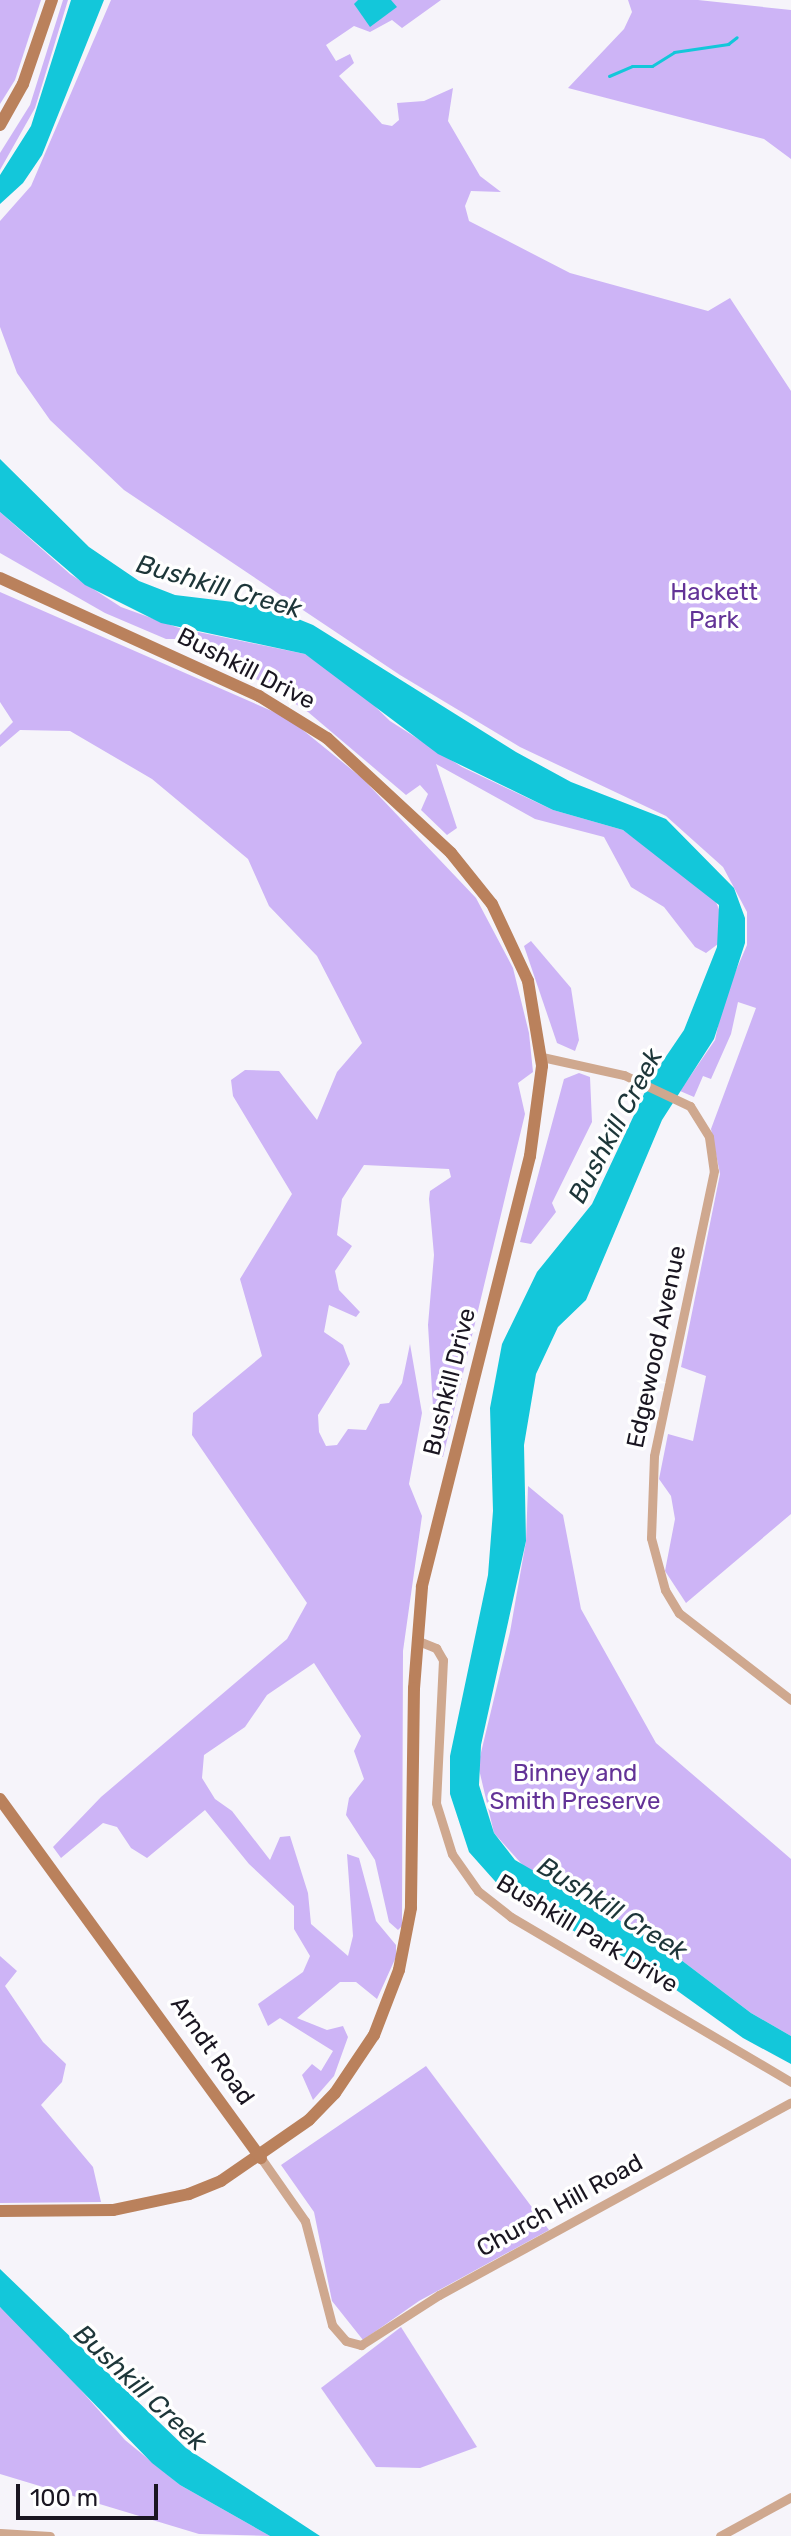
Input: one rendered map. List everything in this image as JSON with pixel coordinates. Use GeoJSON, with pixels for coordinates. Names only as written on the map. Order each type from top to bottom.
{"type":"FeatureCollection","features":[{"type":"Feature","properties":{"kind":"main road"},"geometry":{"type":"LineString","coordinates":[[0,125],[23,84],[52,0]]}},
{"type":"Feature","properties":{"kind":"main road","name":"Bushkill Drive"},"geometry":{"type":"LineString","coordinates":[[0,578],[259,696],[327,738],[451,853],[492,904],[528,981],[542,1057],[534,1138],[430,1550],[416,1640],[412,1888],[399,1970],[374,2035],[347,2077],[309,2120],[261,2158],[203,2189],[141,2205],[0,2211]]}},
{"type":"Feature","properties":{"kind":"main road","name":"Arndt Road"},"geometry":{"type":"LineString","coordinates":[[0,1799],[261,2158]]}},
{"type":"Feature","properties":{"kind":"street","name":"Edgewood Avenue"},"geometry":{"type":"LineString","coordinates":[[542,1057],[602,1067],[690,1106],[709,1137],[714,1171],[651,1470],[651,1538],[665,1590],[679,1613],[791,1700]]}},
{"type":"Feature","properties":{"kind":"street","name":"Bushkill Park Drive"},"geometry":{"type":"LineString","coordinates":[[416,1640],[436,1648],[443,1660],[436,1803],[452,1854],[478,1891],[511,1917],[791,2082]]}},
{"type":"Feature","properties":{"kind":"street","name":"Church Hill Road"},"geometry":{"type":"LineString","coordinates":[[351,2344],[373,2341],[439,2295],[791,2102]]}},
{"type":"Feature","properties":{"kind":"street","name":"Arndt Road"},"geometry":{"type":"LineString","coordinates":[[261,2158],[305,2221],[329,2317],[351,2344]]}},
{"type":"Feature","properties":{"kind":"street"},"geometry":{"type":"LineString","coordinates":[[720,2536],[791,2497]]}},
{"type":"Feature","properties":{"kind":"street"},"geometry":{"type":"LineString","coordinates":[[0,2533],[50,2536]]}},
{"type":"Feature","properties":{"kind":"green space"},"geometry":{"type":"Polygon","coordinates":[[[0,0],[41,0],[15,80],[0,104],[0,0]]]}},
{"type":"Feature","properties":{"kind":"green space"},"geometry":{"type":"Polygon","coordinates":[[[63,0],[68,0],[35,108],[0,170],[0,153],[30,105],[63,0]]]}},
{"type":"Feature","properties":{"kind":"green space","name":"Hackett Park"},"geometry":{"type":"Polygon","coordinates":[[[111,0],[441,0],[402,28],[392,20],[370,32],[354,26],[326,45],[336,61],[350,54],[354,63],[339,76],[382,124],[392,126],[399,120],[397,103],[424,101],[453,88],[448,121],[480,176],[501,192],[471,191],[465,206],[469,221],[570,273],[708,311],[730,298],[791,391],[791,1514],[686,1603],[665,1571],[675,1519],[671,1496],[659,1479],[668,1434],[693,1441],[706,1376],[681,1367],[720,1174],[711,1129],[756,1008],[738,1002],[731,1034],[711,1079],[703,1076],[694,1097],[680,1091],[715,1040],[724,998],[747,945],[747,912],[723,867],[666,816],[520,747],[400,675],[124,490],[50,420],[17,373],[0,327],[0,221],[31,186],[111,0]]]}},
{"type":"Feature","properties":{"kind":"green space"},"geometry":{"type":"Polygon","coordinates":[[[628,0],[698,0],[791,10],[791,159],[764,139],[568,88],[624,29],[632,12],[628,0]]]}},
{"type":"Feature","properties":{"kind":"green space"},"geometry":{"type":"Polygon","coordinates":[[[0,512],[70,574],[121,607],[179,628],[305,654],[355,687],[390,721],[462,767],[553,810],[623,830],[714,897],[722,917],[718,944],[706,953],[695,947],[664,907],[631,887],[604,837],[535,819],[436,764],[457,828],[447,835],[421,810],[428,794],[420,785],[406,795],[308,712],[260,681],[196,652],[182,639],[166,639],[105,613],[0,553],[0,512]]]}},
{"type":"Feature","properties":{"kind":"green space"},"geometry":{"type":"Polygon","coordinates":[[[0,592],[288,718],[362,778],[476,898],[513,968],[529,1033],[533,1072],[518,1083],[525,1114],[443,1457],[436,1456],[428,1325],[434,1255],[429,1199],[430,1191],[451,1177],[449,1169],[364,1165],[342,1199],[337,1235],[352,1246],[335,1271],[339,1290],[360,1312],[356,1317],[329,1305],[324,1332],[343,1345],[350,1364],[318,1415],[319,1432],[326,1446],[337,1445],[348,1429],[366,1430],[380,1404],[389,1403],[402,1383],[410,1344],[422,1413],[409,1484],[422,1516],[403,1651],[402,1926],[398,1930],[389,1922],[375,1860],[346,1815],[349,1798],[364,1779],[354,1751],[361,1736],[314,1663],[267,1695],[245,1727],[204,1755],[202,1778],[215,1799],[232,1811],[270,1860],[280,1837],[290,1836],[308,1893],[311,1924],[348,1956],[353,1936],[347,1854],[359,1858],[376,1921],[396,1945],[396,1957],[377,1999],[356,1982],[340,1982],[297,2018],[327,2030],[343,2026],[348,2037],[334,2076],[313,2100],[302,2075],[312,2064],[321,2071],[333,2051],[280,2018],[268,2026],[258,2004],[303,1972],[310,1956],[294,1929],[294,1906],[249,1864],[205,1810],[147,1858],[131,1848],[117,1827],[103,1823],[61,1858],[53,1847],[101,1797],[287,1639],[307,1603],[192,1435],[193,1413],[262,1356],[240,1279],[292,1194],[233,1096],[231,1080],[245,1070],[279,1071],[317,1120],[337,1072],[362,1043],[317,956],[269,906],[248,859],[152,779],[70,731],[20,730],[0,747],[0,735],[13,722],[0,702],[0,592]]]}},
{"type":"Feature","properties":{"kind":"green space"},"geometry":{"type":"Polygon","coordinates":[[[531,941],[571,988],[579,1040],[575,1051],[557,1043],[524,946],[531,941]]]}},
{"type":"Feature","properties":{"kind":"green space"},"geometry":{"type":"Polygon","coordinates":[[[579,1073],[590,1077],[592,1122],[552,1203],[556,1212],[531,1244],[520,1242],[564,1079],[579,1073]]]}},
{"type":"Feature","properties":{"kind":"green space","name":"Binney and Smith Preserve"},"geometry":{"type":"Polygon","coordinates":[[[528,1486],[563,1515],[581,1609],[656,1743],[791,1859],[791,2036],[751,2013],[660,1944],[528,1871],[494,1833],[478,1765],[510,1632],[526,1541],[528,1486]]]}},
{"type":"Feature","properties":{"kind":"green space"},"geometry":{"type":"Polygon","coordinates":[[[0,1956],[17,1971],[5,1986],[43,2042],[66,2064],[62,2082],[41,2105],[93,2167],[101,2202],[0,2203],[0,1956]]]}},
{"type":"Feature","properties":{"kind":"green space"},"geometry":{"type":"Polygon","coordinates":[[[426,2066],[549,2230],[419,2301],[363,2340],[332,2301],[314,2212],[281,2165],[426,2066]]]}},
{"type":"Feature","properties":{"kind":"green space"},"geometry":{"type":"Polygon","coordinates":[[[0,2307],[35,2338],[125,2440],[180,2485],[270,2536],[199,2534],[0,2474],[0,2307]]]}},
{"type":"Feature","properties":{"kind":"green space"},"geometry":{"type":"Polygon","coordinates":[[[401,2327],[477,2447],[420,2468],[376,2467],[321,2388],[401,2327]]]}},
{"type":"Feature","properties":{"kind":"water"},"geometry":{"type":"Polygon","coordinates":[[[71,0],[104,0],[42,155],[23,183],[0,204],[0,175],[31,126],[71,0]]]}},
{"type":"Feature","properties":{"kind":"water"},"geometry":{"type":"Polygon","coordinates":[[[358,0],[391,0],[397,7],[370,27],[354,4],[358,0]]]}},
{"type":"Feature","properties":{"kind":"water"},"geometry":{"type":"Polygon","coordinates":[[[0,459],[89,547],[139,581],[175,595],[266,606],[313,625],[516,752],[571,782],[666,819],[734,888],[745,918],[745,943],[714,1039],[662,1120],[586,1300],[558,1327],[536,1374],[524,1445],[526,1541],[481,1745],[479,1785],[494,1833],[515,1860],[660,1944],[751,2013],[791,2036],[791,2064],[743,2038],[647,1969],[510,1898],[469,1852],[450,1794],[450,1756],[488,1575],[493,1511],[490,1408],[502,1344],[537,1272],[592,1204],[652,1077],[684,1030],[717,947],[719,905],[623,830],[553,810],[438,754],[305,654],[161,623],[85,585],[0,512],[0,459]]]}},
{"type":"Feature","properties":{"kind":"water"},"geometry":{"type":"Polygon","coordinates":[[[0,2269],[186,2448],[320,2536],[270,2536],[180,2485],[152,2463],[0,2307],[0,2269]]]}},
{"type":"Feature","properties":{"kind":"waterway"},"geometry":{"type":"LineString","coordinates":[[609,76],[632,66],[652,66],[674,52],[728,44],[737,37]]}},
{"type":"Feature","properties":{"kind":"water label","name":"Bushkill Creek"},"geometry":{"type":"Point","coordinates":[219,587]}},
{"type":"Feature","properties":{"kind":"water label","name":"Bushkill Creek"},"geometry":{"type":"Point","coordinates":[616,1126]}},
{"type":"Feature","properties":{"kind":"water label","name":"Bushkill Creek"},"geometry":{"type":"Point","coordinates":[612,1909]}},
{"type":"Feature","properties":{"kind":"water label","name":"Bushkill Creek"},"geometry":{"type":"Point","coordinates":[140,2388]}}]}
